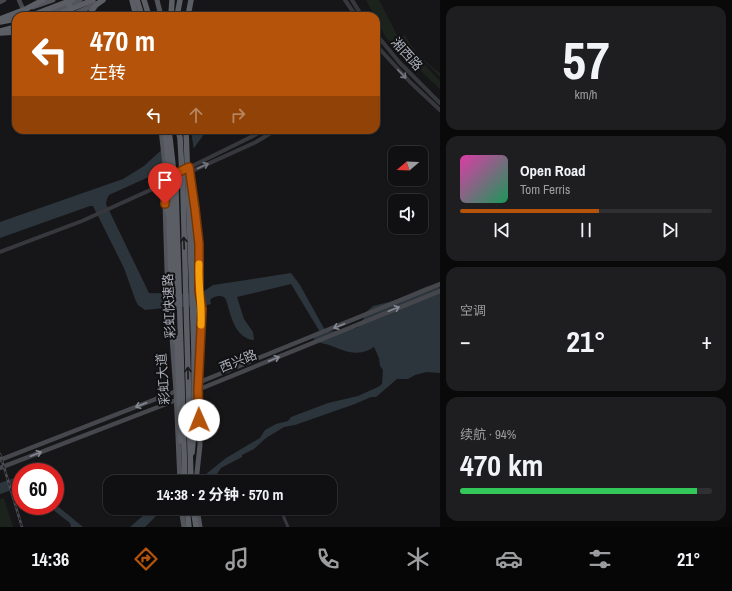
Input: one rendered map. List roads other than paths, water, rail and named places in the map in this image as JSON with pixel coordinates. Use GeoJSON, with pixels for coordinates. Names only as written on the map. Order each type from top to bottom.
{"type":"FeatureCollection","features":[{"type":"Feature","properties":{"kind":"highway"},"geometry":{"type":"LineString","coordinates":[[30,12],[51,8],[74,0]]}},
{"type":"Feature","properties":{"kind":"highway"},"geometry":{"type":"LineString","coordinates":[[71,12],[74,0]]}},
{"type":"Feature","properties":{"kind":"highway"},"geometry":{"type":"LineString","coordinates":[[64,12],[93,0]]}},
{"type":"Feature","properties":{"kind":"highway"},"geometry":{"type":"LineString","coordinates":[[91,12],[96,5],[104,0]]}},
{"type":"Feature","properties":{"kind":"highway"},"geometry":{"type":"LineString","coordinates":[[133,0],[136,12]]}},
{"type":"Feature","properties":{"kind":"highway"},"geometry":{"type":"LineString","coordinates":[[137,0],[141,12]]}},
{"type":"Feature","properties":{"kind":"highway"},"geometry":{"type":"LineString","coordinates":[[144,0],[148,12]]}},
{"type":"Feature","properties":{"kind":"highway"},"geometry":{"type":"LineString","coordinates":[[171,12],[172,0]]}},
{"type":"Feature","properties":{"kind":"highway"},"geometry":{"type":"LineString","coordinates":[[178,12],[180,0]]}},
{"type":"Feature","properties":{"kind":"highway"},"geometry":{"type":"LineString","coordinates":[[189,12],[191,0]]}},
{"type":"Feature","properties":{"kind":"highway"},"geometry":{"type":"LineString","coordinates":[[18,12],[42,2]]}},
{"type":"Feature","properties":{"kind":"highway"},"geometry":{"type":"LineString","coordinates":[[0,19],[12,14]]}},
{"type":"Feature","properties":{"kind":"highway"},"geometry":{"type":"LineString","coordinates":[[0,19],[12,18]]}},
{"type":"Feature","properties":{"kind":"highway"},"geometry":{"type":"LineString","coordinates":[[0,32],[12,28]]}},
{"type":"Feature","properties":{"kind":"highway"},"geometry":{"type":"LineString","coordinates":[[0,32],[12,32]]}},
{"type":"Feature","properties":{"kind":"highway"},"geometry":{"type":"LineString","coordinates":[[164,134],[170,191],[178,349],[180,432],[185,475]]}},
{"type":"Feature","properties":{"kind":"highway","name":"彩虹快速路"},"geometry":{"type":"LineString","coordinates":[[169,134],[176,199],[185,475]]}},
{"type":"Feature","properties":{"kind":"highway","name":"彩虹快速路"},"geometry":{"type":"LineString","coordinates":[[178,134],[183,191],[190,471],[192,475]]}},
{"type":"Feature","properties":{"kind":"highway"},"geometry":{"type":"LineString","coordinates":[[185,134],[194,349],[194,433],[190,471]]}},
{"type":"Feature","properties":{"kind":"highway"},"geometry":{"type":"LineString","coordinates":[[165,204],[169,216],[173,331],[178,349]]}},
{"type":"Feature","properties":{"kind":"highway"},"geometry":{"type":"LineString","coordinates":[[194,349],[197,315],[193,222],[195,209]]}},
{"type":"Feature","properties":{"kind":"highway"},"geometry":{"type":"LineString","coordinates":[[188,515],[189,527]]}},
{"type":"Feature","properties":{"kind":"highway"},"geometry":{"type":"LineString","coordinates":[[194,515],[196,527]]}},
{"type":"Feature","properties":{"kind":"main road"},"geometry":{"type":"LineString","coordinates":[[0,2],[4,0]]}},
{"type":"Feature","properties":{"kind":"main road"},"geometry":{"type":"LineString","coordinates":[[19,0],[25,12]]}},
{"type":"Feature","properties":{"kind":"main road"},"geometry":{"type":"LineString","coordinates":[[27,12],[42,2],[53,0]]}},
{"type":"Feature","properties":{"kind":"main road"},"geometry":{"type":"LineString","coordinates":[[51,12],[74,0],[90,7]]}},
{"type":"Feature","properties":{"kind":"main road"},"geometry":{"type":"LineString","coordinates":[[79,12],[104,0]]}},
{"type":"Feature","properties":{"kind":"main road"},"geometry":{"type":"LineString","coordinates":[[157,0],[160,12]]}},
{"type":"Feature","properties":{"kind":"main road"},"geometry":{"type":"LineString","coordinates":[[0,19],[12,16]]}},
{"type":"Feature","properties":{"kind":"main road","name":"彩虹大道"},"geometry":{"type":"LineString","coordinates":[[163,134],[167,178],[165,204],[169,313],[176,391],[180,475]]}},
{"type":"Feature","properties":{"kind":"main road"},"geometry":{"type":"LineString","coordinates":[[185,134],[199,244],[199,291],[202,309],[198,390],[200,445],[195,475]]}},
{"type":"Feature","properties":{"kind":"main road","name":"西兴路"},"geometry":{"type":"LineString","coordinates":[[0,460],[176,391],[440,284]]}},
{"type":"Feature","properties":{"kind":"main road","name":"西兴路"},"geometry":{"type":"LineString","coordinates":[[0,468],[176,400],[440,291]]}},
{"type":"Feature","properties":{"kind":"main road"},"geometry":{"type":"LineString","coordinates":[[182,515],[184,527]]}},
{"type":"Feature","properties":{"kind":"main road"},"geometry":{"type":"LineString","coordinates":[[198,515],[200,527]]}},
{"type":"Feature","properties":{"kind":"street"},"geometry":{"type":"LineString","coordinates":[[346,0],[354,12]]}},
{"type":"Feature","properties":{"kind":"street"},"geometry":{"type":"LineString","coordinates":[[352,0],[360,12]]}},
{"type":"Feature","properties":{"kind":"street","name":"湘西路"},"geometry":{"type":"LineString","coordinates":[[380,41],[440,103]]}},
{"type":"Feature","properties":{"kind":"street","name":"湘西路"},"geometry":{"type":"LineString","coordinates":[[380,49],[410,82],[440,110]]}},
{"type":"Feature","properties":{"kind":"street"},"geometry":{"type":"LineString","coordinates":[[189,169],[256,134]]}},
{"type":"Feature","properties":{"kind":"street"},"geometry":{"type":"LineString","coordinates":[[0,252],[53,233],[111,208],[167,178],[256,142],[269,134]]}},
{"type":"Feature","properties":{"kind":"street"},"geometry":{"type":"LineString","coordinates":[[283,515],[288,527]]}},
{"type":"Feature","properties":{"kind":"railway"},"geometry":{"type":"LineString","coordinates":[[0,454],[22,527]]}}]}
